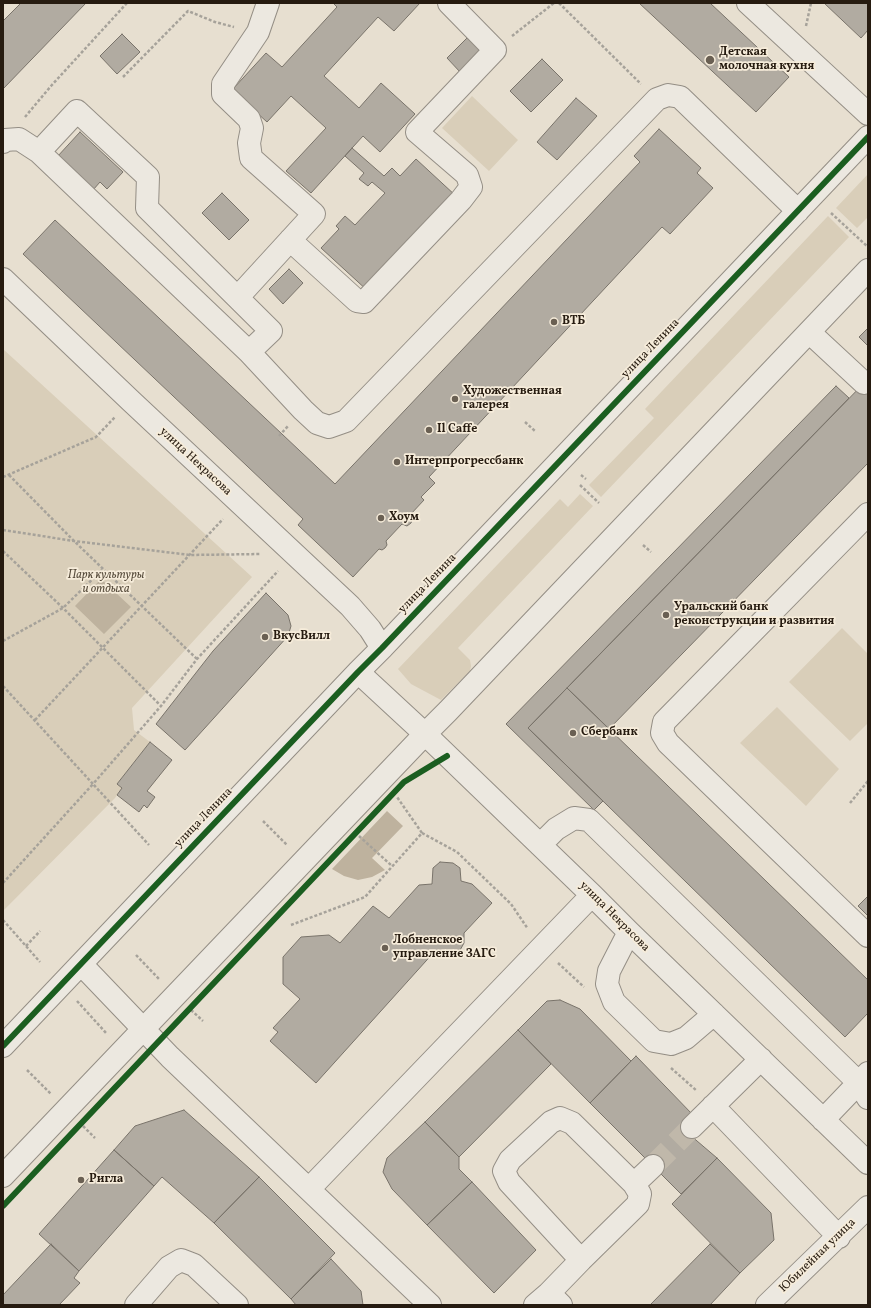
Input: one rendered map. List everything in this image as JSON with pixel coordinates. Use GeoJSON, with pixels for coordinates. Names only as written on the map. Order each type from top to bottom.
{"type":"FeatureCollection","features":[{"type":"Feature","properties":{"kind":"street"},"geometry":{"type":"LineString","coordinates":[[238,297],[314,214],[251,158],[249,143],[252,128],[249,119],[223,94],[223,84],[258,32],[268,3]]}},
{"type":"Feature","properties":{"kind":"street"},"geometry":{"type":"LineString","coordinates":[[290,240],[357,301],[364,302],[461,200],[471,186],[467,175],[417,132],[495,50],[449,3]]}},
{"type":"Feature","properties":{"kind":"street"},"geometry":{"type":"LineString","coordinates":[[748,3],[868,114]]}},
{"type":"Feature","properties":{"kind":"street"},"geometry":{"type":"LineString","coordinates":[[4,141],[19,139],[39,152],[249,352],[303,410],[317,423],[329,427],[346,421],[657,99],[668,95],[680,97],[798,211]]}},
{"type":"Feature","properties":{"kind":"street"},"geometry":{"type":"LineString","coordinates":[[39,152],[77,111],[148,177],[147,208],[271,331],[249,352]]}},
{"type":"Feature","properties":{"kind":"street","name":"улица Ленина"},"geometry":{"type":"LineString","coordinates":[[3,1046],[868,137]]}},
{"type":"Feature","properties":{"kind":"street"},"geometry":{"type":"LineString","coordinates":[[3,1176],[868,270]]}},
{"type":"Feature","properties":{"kind":"street","name":"улица Некрасова"},"geometry":{"type":"LineString","coordinates":[[3,279],[293,554],[350,606],[370,629],[382,648]]}},
{"type":"Feature","properties":{"kind":"street"},"geometry":{"type":"LineString","coordinates":[[809,332],[864,383]]}},
{"type":"Feature","properties":{"kind":"street"},"geometry":{"type":"LineString","coordinates":[[868,514],[664,722],[662,733],[668,743],[868,936]]}},
{"type":"Feature","properties":{"kind":"street","name":"улица Некрасова"},"geometry":{"type":"LineString","coordinates":[[358,672],[592,895],[868,1163]]}},
{"type":"Feature","properties":{"kind":"street"},"geometry":{"type":"LineString","coordinates":[[540,845],[556,829],[574,818],[589,820],[865,1085],[823,1120]]}},
{"type":"Feature","properties":{"kind":"street"},"geometry":{"type":"LineString","coordinates":[[309,1189],[592,895]]}},
{"type":"Feature","properties":{"kind":"street"},"geometry":{"type":"LineString","coordinates":[[629,932],[609,971],[607,984],[614,1002],[654,1041],[670,1044],[686,1038],[714,1014]]}},
{"type":"Feature","properties":{"kind":"street"},"geometry":{"type":"LineString","coordinates":[[80,964],[143,1030],[430,1305]]}},
{"type":"Feature","properties":{"kind":"street"},"geometry":{"type":"LineString","coordinates":[[692,1127],[760,1059]]}},
{"type":"Feature","properties":{"kind":"street"},"geometry":{"type":"LineString","coordinates":[[713,1106],[839,1237]]}},
{"type":"Feature","properties":{"kind":"street"},"geometry":{"type":"LineString","coordinates":[[549,1301],[581,1260],[638,1204],[640,1194],[634,1184],[572,1123],[560,1118],[551,1122],[510,1160],[504,1171],[509,1182],[581,1260]]}},
{"type":"Feature","properties":{"kind":"street"},"geometry":{"type":"LineString","coordinates":[[634,1184],[653,1166]]}},
{"type":"Feature","properties":{"kind":"street","name":"Юбилейная улица"},"geometry":{"type":"LineString","coordinates":[[767,1305],[839,1237],[868,1207]]}},
{"type":"Feature","properties":{"kind":"street"},"geometry":{"type":"LineString","coordinates":[[136,1305],[169,1267],[181,1260],[194,1265],[237,1305]]}},
{"type":"Feature","properties":{"kind":"path"},"geometry":{"type":"LineString","coordinates":[[4,141],[51,86],[127,3]]}},
{"type":"Feature","properties":{"kind":"path"},"geometry":{"type":"LineString","coordinates":[[495,50],[554,3]]}},
{"type":"Feature","properties":{"kind":"path"},"geometry":{"type":"LineString","coordinates":[[559,3],[657,99]]}},
{"type":"Feature","properties":{"kind":"path"},"geometry":{"type":"LineString","coordinates":[[123,77],[188,11],[215,22],[258,32]]}},
{"type":"Feature","properties":{"kind":"path"},"geometry":{"type":"LineString","coordinates":[[831,213],[868,248]]}},
{"type":"Feature","properties":{"kind":"path"},"geometry":{"type":"LineString","coordinates":[[3,477],[96,437],[131,401]]}},
{"type":"Feature","properties":{"kind":"path"},"geometry":{"type":"LineString","coordinates":[[525,422],[535,431]]}},
{"type":"Feature","properties":{"kind":"path"},"geometry":{"type":"LineString","coordinates":[[10,474],[74,541],[197,660]]}},
{"type":"Feature","properties":{"kind":"path"},"geometry":{"type":"LineString","coordinates":[[581,475],[586,479]]}},
{"type":"Feature","properties":{"kind":"path"},"geometry":{"type":"LineString","coordinates":[[580,485],[599,503]]}},
{"type":"Feature","properties":{"kind":"path"},"geometry":{"type":"LineString","coordinates":[[35,720],[239,502]]}},
{"type":"Feature","properties":{"kind":"path"},"geometry":{"type":"LineString","coordinates":[[3,530],[74,541],[190,555],[293,554]]}},
{"type":"Feature","properties":{"kind":"path"},"geometry":{"type":"LineString","coordinates":[[643,545],[651,552]]}},
{"type":"Feature","properties":{"kind":"path"},"geometry":{"type":"LineString","coordinates":[[3,551],[63,608],[161,706]]}},
{"type":"Feature","properties":{"kind":"path"},"geometry":{"type":"LineString","coordinates":[[3,883],[93,784],[161,706],[197,660],[293,554]]}},
{"type":"Feature","properties":{"kind":"path"},"geometry":{"type":"LineString","coordinates":[[3,641],[63,608],[103,569]]}},
{"type":"Feature","properties":{"kind":"path"},"geometry":{"type":"LineString","coordinates":[[3,686],[149,845]]}},
{"type":"Feature","properties":{"kind":"path"},"geometry":{"type":"LineString","coordinates":[[850,803],[868,781]]}},
{"type":"Feature","properties":{"kind":"path"},"geometry":{"type":"LineString","coordinates":[[398,788],[395,796],[422,833],[457,852],[511,904],[541,948],[588,990]]}},
{"type":"Feature","properties":{"kind":"path"},"geometry":{"type":"LineString","coordinates":[[354,834],[360,828]]}},
{"type":"Feature","properties":{"kind":"path"},"geometry":{"type":"LineString","coordinates":[[292,925],[365,897],[422,833]]}},
{"type":"Feature","properties":{"kind":"path"},"geometry":{"type":"LineString","coordinates":[[361,838],[392,866]]}},
{"type":"Feature","properties":{"kind":"path"},"geometry":{"type":"LineString","coordinates":[[3,920],[40,962]]}},
{"type":"Feature","properties":{"kind":"path"},"geometry":{"type":"LineString","coordinates":[[26,946],[40,931]]}},
{"type":"Feature","properties":{"kind":"path"},"geometry":{"type":"LineString","coordinates":[[76,1000],[123,1051]]}},
{"type":"Feature","properties":{"kind":"path"},"geometry":{"type":"LineString","coordinates":[[185,1015],[195,1004]]}},
{"type":"Feature","properties":{"kind":"path"},"geometry":{"type":"LineString","coordinates":[[670,1066],[713,1106]]}},
{"type":"Feature","properties":{"kind":"path"},"geometry":{"type":"LineString","coordinates":[[75,1129],[86,1118]]}},
{"type":"Feature","properties":{"kind":"green space"},"geometry":{"type":"Polygon","coordinates":[[[472,96],[518,140],[489,171],[442,128],[472,96]]]}},
{"type":"Feature","properties":{"kind":"green space"},"geometry":{"type":"Polygon","coordinates":[[[868,174],[868,217],[857,228],[836,208],[868,174]]]}},
{"type":"Feature","properties":{"kind":"green space"},"geometry":{"type":"Polygon","coordinates":[[[828,216],[849,237],[601,497],[589,485],[654,418],[645,409],[828,216]]]}},
{"type":"Feature","properties":{"kind":"green space","name":"Парк культуры и отдыха"},"geometry":{"type":"Polygon","coordinates":[[[3,349],[252,577],[132,708],[134,730],[150,742],[117,784],[122,788],[115,798],[3,911],[3,349]]]}},
{"type":"Feature","properties":{"kind":"green space"},"geometry":{"type":"Polygon","coordinates":[[[580,494],[593,506],[458,648],[470,660],[470,671],[441,700],[411,684],[398,669],[560,499],[568,507],[580,494]]]}},
{"type":"Feature","properties":{"kind":"green space"},"geometry":{"type":"Polygon","coordinates":[[[842,628],[868,654],[868,723],[850,741],[789,682],[842,628]]]}},
{"type":"Feature","properties":{"kind":"green space"},"geometry":{"type":"Polygon","coordinates":[[[777,707],[839,769],[806,806],[740,743],[777,707]]]}},
{"type":"Feature","properties":{"kind":"shaded area"},"geometry":{"type":"Polygon","coordinates":[[[101,579],[131,607],[104,634],[75,606],[101,579]]]}},
{"type":"Feature","properties":{"kind":"shaded area"},"geometry":{"type":"Polygon","coordinates":[[[387,811],[403,826],[372,858],[385,870],[372,877],[358,880],[344,876],[332,869],[387,811]]]}},
{"type":"Feature","properties":{"kind":"building"},"geometry":{"type":"Polygon","coordinates":[[[21,3],[86,3],[3,89],[3,21],[21,3]]]}},
{"type":"Feature","properties":{"kind":"building"},"geometry":{"type":"Polygon","coordinates":[[[333,3],[420,3],[394,31],[378,17],[324,76],[359,108],[381,83],[415,114],[380,152],[363,136],[311,193],[286,171],[326,128],[291,96],[267,122],[232,90],[266,53],[282,67],[337,7],[333,3]]]}},
{"type":"Feature","properties":{"kind":"building"},"geometry":{"type":"Polygon","coordinates":[[[639,3],[710,3],[789,77],[756,112],[639,3]]]}},
{"type":"Feature","properties":{"kind":"building"},"geometry":{"type":"Polygon","coordinates":[[[824,3],[868,3],[868,30],[861,38],[824,3]]]}},
{"type":"Feature","properties":{"kind":"building"},"geometry":{"type":"Polygon","coordinates":[[[122,34],[140,52],[117,74],[100,56],[122,34]]]}},
{"type":"Feature","properties":{"kind":"building"},"geometry":{"type":"Polygon","coordinates":[[[467,38],[481,52],[461,73],[447,58],[467,38]]]}},
{"type":"Feature","properties":{"kind":"building"},"geometry":{"type":"Polygon","coordinates":[[[542,59],[563,80],[531,112],[510,91],[542,59]]]}},
{"type":"Feature","properties":{"kind":"building"},"geometry":{"type":"Polygon","coordinates":[[[576,98],[597,116],[557,160],[537,142],[576,98]]]}},
{"type":"Feature","properties":{"kind":"building"},"geometry":{"type":"Polygon","coordinates":[[[659,129],[701,168],[697,173],[713,188],[670,234],[662,227],[429,477],[435,483],[421,497],[424,500],[410,515],[412,520],[411,523],[407,526],[402,524],[386,541],[387,545],[385,548],[382,550],[379,549],[353,577],[298,525],[303,519],[23,254],[55,220],[335,484],[640,162],[634,156],[659,129]]]}},
{"type":"Feature","properties":{"kind":"building"},"geometry":{"type":"Polygon","coordinates":[[[80,132],[123,172],[107,189],[100,182],[93,190],[57,157],[80,132]]]}},
{"type":"Feature","properties":{"kind":"building"},"geometry":{"type":"Polygon","coordinates":[[[352,148],[384,176],[392,168],[400,176],[416,159],[456,196],[369,292],[321,248],[339,229],[336,226],[345,216],[355,225],[385,193],[372,182],[368,186],[359,179],[364,173],[345,156],[352,148]]]}},
{"type":"Feature","properties":{"kind":"building"},"geometry":{"type":"Polygon","coordinates":[[[222,193],[249,220],[229,240],[202,213],[222,193]]]}},
{"type":"Feature","properties":{"kind":"building"},"geometry":{"type":"Polygon","coordinates":[[[289,269],[303,283],[283,304],[269,289],[289,269]]]}},
{"type":"Feature","properties":{"kind":"building"},"geometry":{"type":"Polygon","coordinates":[[[868,328],[868,346],[859,337],[868,328]]]}},
{"type":"Feature","properties":{"kind":"building"},"geometry":{"type":"Polygon","coordinates":[[[868,379],[868,463],[609,729],[567,688],[868,379]]]}},
{"type":"Feature","properties":{"kind":"building"},"geometry":{"type":"Polygon","coordinates":[[[836,386],[849,398],[528,728],[603,801],[594,810],[506,724],[836,386]]]}},
{"type":"Feature","properties":{"kind":"building"},"geometry":{"type":"Polygon","coordinates":[[[266,593],[288,615],[291,626],[288,636],[185,750],[156,724],[213,651],[266,593]]]}},
{"type":"Feature","properties":{"kind":"building"},"geometry":{"type":"Polygon","coordinates":[[[567,688],[868,980],[868,1013],[845,1037],[528,728],[567,688]]]}},
{"type":"Feature","properties":{"kind":"building"},"geometry":{"type":"Polygon","coordinates":[[[150,742],[172,760],[147,791],[155,797],[147,808],[144,805],[139,812],[117,795],[122,788],[117,784],[150,742]]]}},
{"type":"Feature","properties":{"kind":"building"},"geometry":{"type":"Polygon","coordinates":[[[440,862],[453,863],[460,868],[461,881],[472,884],[492,903],[464,933],[464,943],[459,952],[448,955],[435,951],[316,1083],[270,1041],[278,1032],[273,1028],[300,999],[283,984],[283,957],[301,937],[329,935],[340,943],[373,906],[389,918],[419,885],[432,884],[433,868],[440,862]]]}},
{"type":"Feature","properties":{"kind":"building"},"geometry":{"type":"Polygon","coordinates":[[[868,896],[868,916],[858,906],[868,896]]]}},
{"type":"Feature","properties":{"kind":"building"},"geometry":{"type":"Polygon","coordinates":[[[560,1000],[580,1009],[631,1061],[590,1103],[518,1030],[547,1001],[560,1000]]]}},
{"type":"Feature","properties":{"kind":"building"},"geometry":{"type":"Polygon","coordinates":[[[518,1030],[551,1064],[459,1157],[425,1122],[518,1030]]]}},
{"type":"Feature","properties":{"kind":"building"},"geometry":{"type":"Polygon","coordinates":[[[636,1056],[693,1115],[690,1135],[717,1158],[681,1194],[590,1103],[636,1056]]]}},
{"type":"Feature","properties":{"kind":"building"},"geometry":{"type":"Polygon","coordinates":[[[184,1110],[259,1177],[214,1223],[162,1177],[154,1186],[114,1150],[135,1126],[184,1110]]]}},
{"type":"Feature","properties":{"kind":"building"},"geometry":{"type":"Polygon","coordinates":[[[425,1122],[459,1157],[459,1169],[472,1182],[427,1225],[392,1189],[383,1172],[387,1158],[425,1122]]]}},
{"type":"Feature","properties":{"kind":"building"},"geometry":{"type":"Polygon","coordinates":[[[114,1150],[154,1186],[79,1271],[39,1234],[114,1150]]]}},
{"type":"Feature","properties":{"kind":"building"},"geometry":{"type":"Polygon","coordinates":[[[717,1158],[771,1213],[774,1240],[740,1273],[672,1204],[717,1158]]]}},
{"type":"Feature","properties":{"kind":"building"},"geometry":{"type":"Polygon","coordinates":[[[259,1177],[335,1253],[291,1299],[214,1223],[259,1177]]]}},
{"type":"Feature","properties":{"kind":"building"},"geometry":{"type":"Polygon","coordinates":[[[472,1182],[536,1250],[494,1293],[427,1225],[472,1182]]]}},
{"type":"Feature","properties":{"kind":"building"},"geometry":{"type":"Polygon","coordinates":[[[51,1244],[79,1271],[74,1278],[80,1283],[59,1305],[3,1305],[3,1295],[51,1244]]]}},
{"type":"Feature","properties":{"kind":"building"},"geometry":{"type":"Polygon","coordinates":[[[710,1244],[740,1273],[710,1305],[650,1305],[710,1244]]]}},
{"type":"Feature","properties":{"kind":"building"},"geometry":{"type":"Polygon","coordinates":[[[331,1259],[361,1291],[363,1305],[296,1305],[291,1299],[331,1259]]]}},
{"type":"Feature","properties":{"kind":"tunnel"},"geometry":{"type":"LineString","coordinates":[[653,1166],[692,1127]]}},
{"type":"Feature","properties":{"kind":"cycle path"},"geometry":{"type":"LineString","coordinates":[[3,1046],[868,137]]}},
{"type":"Feature","properties":{"kind":"cycle path"},"geometry":{"type":"LineString","coordinates":[[3,1206],[404,782],[447,756]]}},
{"type":"Feature","properties":{"kind":"place","name":"Детская молочная кухня"},"geometry":{"type":"Point","coordinates":[710,60]}},
{"type":"Feature","properties":{"kind":"place","name":"ВТБ"},"geometry":{"type":"Point","coordinates":[554,322]}},
{"type":"Feature","properties":{"kind":"place","name":"Художественная галерея"},"geometry":{"type":"Point","coordinates":[455,399]}},
{"type":"Feature","properties":{"kind":"place","name":"Il Caffe"},"geometry":{"type":"Point","coordinates":[429,430]}},
{"type":"Feature","properties":{"kind":"place","name":"Интерпрогрессбанк"},"geometry":{"type":"Point","coordinates":[397,462]}},
{"type":"Feature","properties":{"kind":"place","name":"Хоум"},"geometry":{"type":"Point","coordinates":[381,518]}},
{"type":"Feature","properties":{"kind":"place","name":"Уральский банк реконструкции и развития"},"geometry":{"type":"Point","coordinates":[666,615]}},
{"type":"Feature","properties":{"kind":"place","name":"ВкусВилл"},"geometry":{"type":"Point","coordinates":[265,637]}},
{"type":"Feature","properties":{"kind":"place","name":"Сбербанк"},"geometry":{"type":"Point","coordinates":[573,733]}},
{"type":"Feature","properties":{"kind":"place","name":"Лобненское управление ЗАГС"},"geometry":{"type":"Point","coordinates":[385,948]}},
{"type":"Feature","properties":{"kind":"place","name":"Ригла"},"geometry":{"type":"Point","coordinates":[81,1180]}}]}
